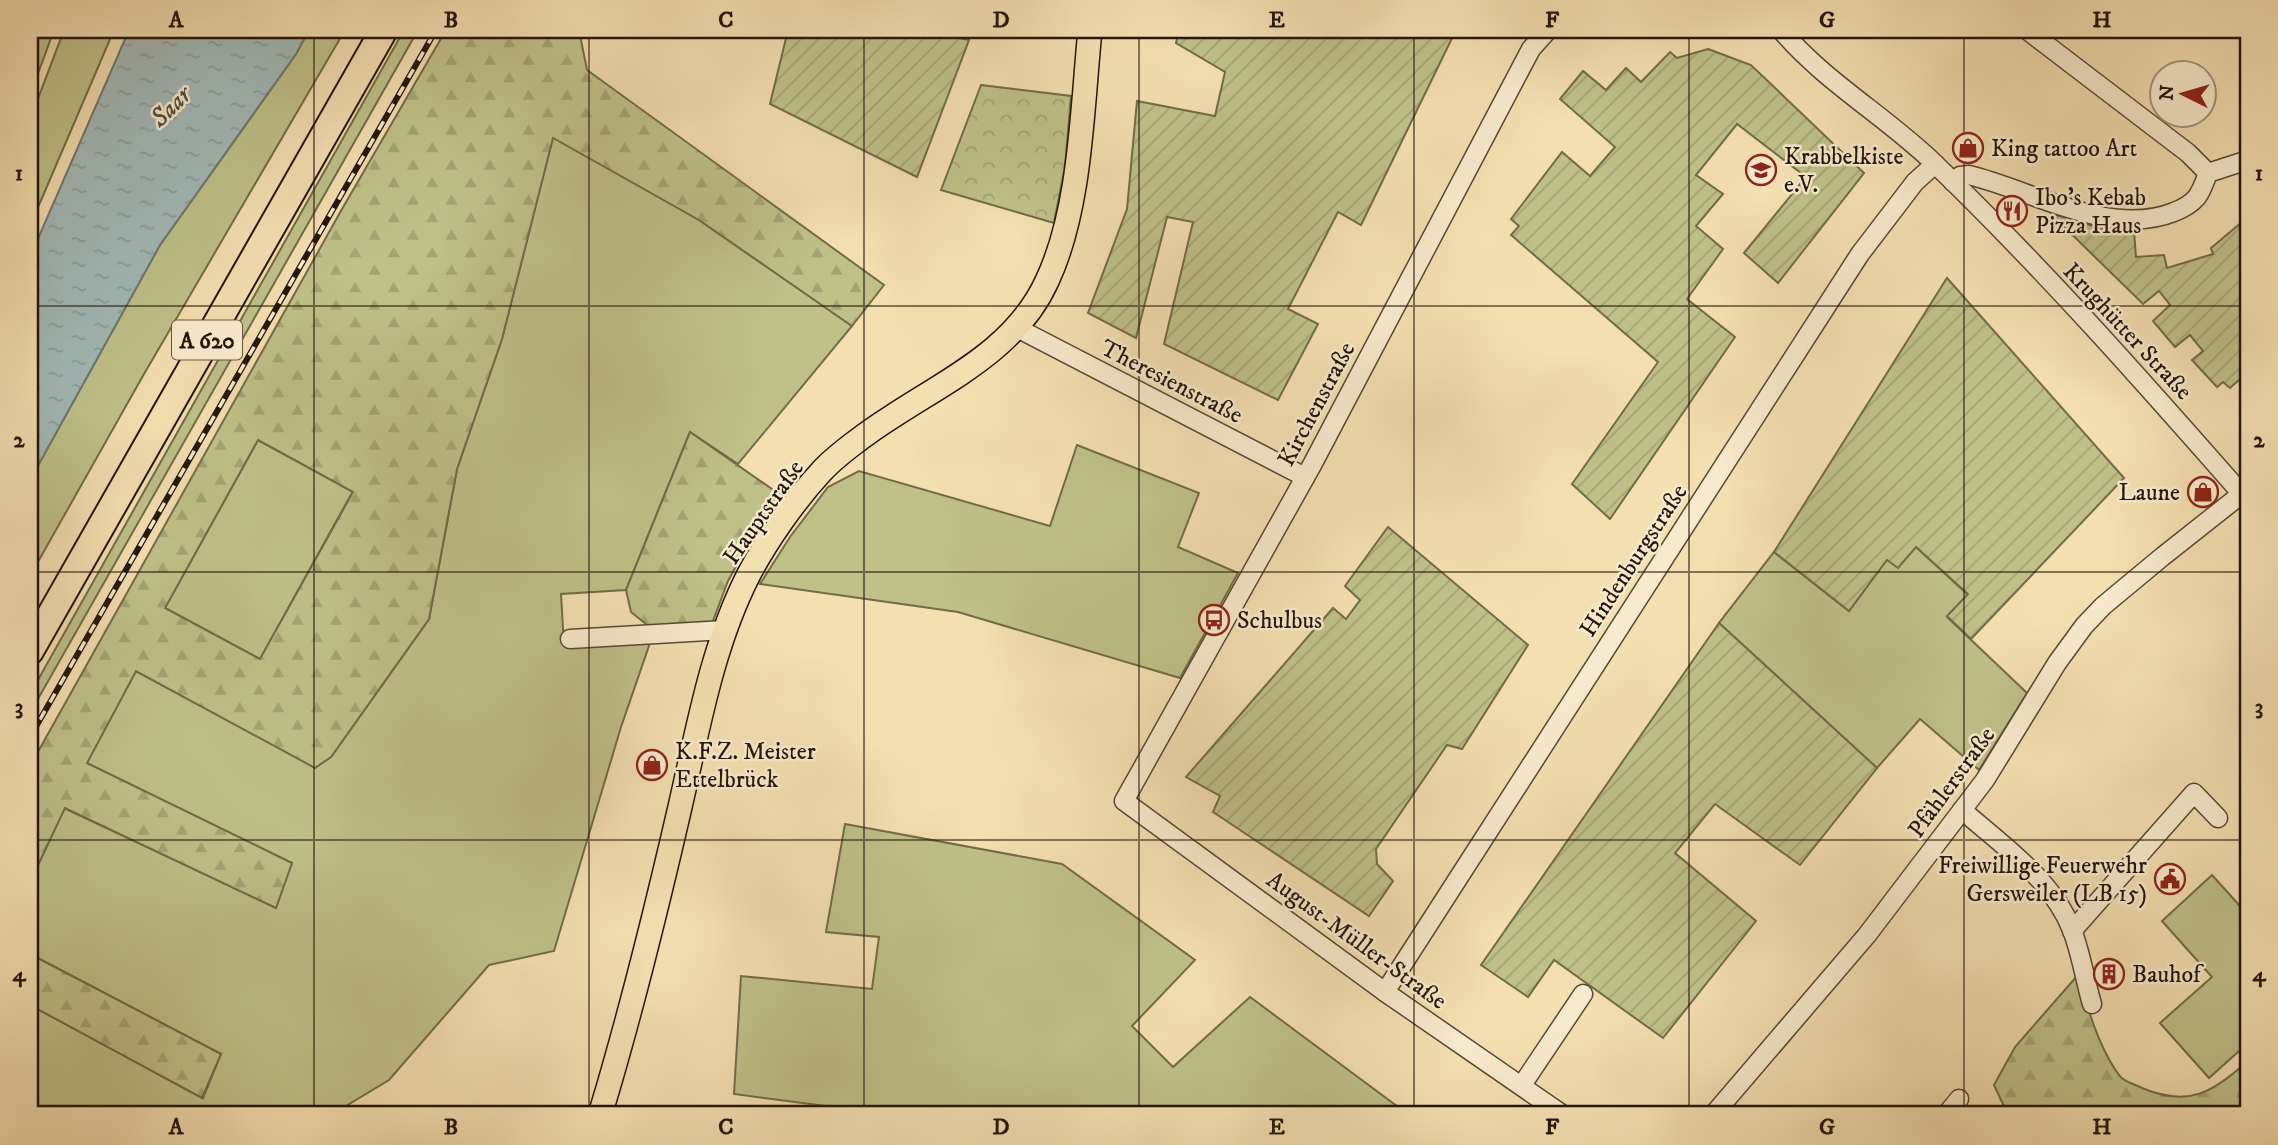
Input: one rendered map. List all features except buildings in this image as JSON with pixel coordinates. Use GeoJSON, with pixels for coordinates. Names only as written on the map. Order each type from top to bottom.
{"type":"FeatureCollection","features":[{"type":"Feature","properties":{"kind":"highway","name":"A 620"},"geometry":{"type":"LineString","coordinates":[[30,617],[365,30]]}},
{"type":"Feature","properties":{"kind":"highway","name":"A 620"},"geometry":{"type":"LineString","coordinates":[[30,651],[384,30]]}},
{"type":"Feature","properties":{"kind":"main road","name":"Hauptstraße"},"geometry":{"type":"LineString","coordinates":[[600,1115],[647,948],[709,683],[738,598],[766,546],[822,471],[888,419],[970,368],[996,348],[1017,328],[1046,284],[1065,232],[1071,206],[1090,30]]}},
{"type":"Feature","properties":{"kind":"street","name":"Kirchenstraße"},"geometry":{"type":"LineString","coordinates":[[1124,801],[1305,477],[1531,49],[1548,30]]}},
{"type":"Feature","properties":{"kind":"street","name":"Krughütter Straße"},"geometry":{"type":"LineString","coordinates":[[1781,30],[1814,63],[1935,164],[2052,284],[2246,495]]}},
{"type":"Feature","properties":{"kind":"street"},"geometry":{"type":"LineString","coordinates":[[2027,30],[2188,153],[2208,173]]}},
{"type":"Feature","properties":{"kind":"street"},"geometry":{"type":"LineString","coordinates":[[1953,182],[1961,176],[1969,175],[2099,216],[2144,219],[2166,215],[2187,205],[2196,198],[2208,173],[2248,160]]}},
{"type":"Feature","properties":{"kind":"street","name":"Hindenburgstraße"},"geometry":{"type":"LineString","coordinates":[[1385,992],[1860,254],[1915,182],[1935,164]]}},
{"type":"Feature","properties":{"kind":"street","name":"Theresienstraße"},"geometry":{"type":"LineString","coordinates":[[1017,328],[1305,477]]}},
{"type":"Feature","properties":{"kind":"street","name":"Pfählerstraße"},"geometry":{"type":"LineString","coordinates":[[1713,1115],[1867,935],[1962,810],[1991,771],[2057,663],[2084,626],[2142,573],[2246,495]]}},
{"type":"Feature","properties":{"kind":"street"},"geometry":{"type":"LineString","coordinates":[[570,639],[725,630]]}},
{"type":"Feature","properties":{"kind":"street"},"geometry":{"type":"LineString","coordinates":[[2072,931],[2194,793],[2218,818]]}},
{"type":"Feature","properties":{"kind":"street","name":"August-Müller-Straße"},"geometry":{"type":"LineString","coordinates":[[1124,801],[1385,992],[1563,1115]]}},
{"type":"Feature","properties":{"kind":"street"},"geometry":{"type":"LineString","coordinates":[[1962,810],[2037,876],[2061,908],[2072,931],[2092,1004]]}},
{"type":"Feature","properties":{"kind":"street"},"geometry":{"type":"LineString","coordinates":[[1522,1086],[1583,993]]}},
{"type":"Feature","properties":{"kind":"street"},"geometry":{"type":"LineString","coordinates":[[1946,1115],[1959,1099]]}},
{"type":"Feature","properties":{"kind":"green space"},"geometry":{"type":"Polygon","coordinates":[[[30,30],[54,30],[37,76],[30,66],[30,30]]]}},
{"type":"Feature","properties":{"kind":"green space"},"geometry":{"type":"Polygon","coordinates":[[[64,30],[114,30],[30,226],[30,120],[64,30]]]}},
{"type":"Feature","properties":{"kind":"green space"},"geometry":{"type":"Polygon","coordinates":[[[309,30],[345,30],[144,374],[30,576],[30,480],[160,245],[296,54],[309,30]]]}},
{"type":"Feature","properties":{"kind":"green space"},"geometry":{"type":"Polygon","coordinates":[[[404,30],[418,30],[30,713],[30,694],[404,30]]]}},
{"type":"Feature","properties":{"kind":"green space"},"geometry":{"type":"Polygon","coordinates":[[[446,30],[579,30],[587,70],[884,285],[852,326],[699,220],[553,138],[502,339],[457,469],[429,619],[331,757],[315,768],[136,671],[87,763],[292,863],[276,908],[65,808],[30,882],[30,766],[342,209],[446,30]],[[258,440],[165,608],[260,659],[353,492],[258,440]]]}},
{"type":"Feature","properties":{"kind":"green space"},"geometry":{"type":"Polygon","coordinates":[[[788,30],[939,30],[939,34],[969,40],[917,177],[770,104],[788,30]]]}},
{"type":"Feature","properties":{"kind":"green space"},"geometry":{"type":"Polygon","coordinates":[[[1179,30],[1456,30],[1361,225],[1338,212],[1288,309],[1318,324],[1278,400],[1164,344],[1193,222],[1167,217],[1136,338],[1088,313],[1127,209],[1137,101],[1215,116],[1225,72],[1176,43],[1179,30]]]}},
{"type":"Feature","properties":{"kind":"green space"},"geometry":{"type":"Polygon","coordinates":[[[1708,49],[1751,65],[1864,173],[1778,283],[1744,253],[1806,177],[1737,124],[1696,175],[1723,194],[1696,226],[1723,249],[1687,299],[1735,337],[1610,519],[1572,484],[1658,362],[1511,235],[1519,226],[1511,219],[1562,152],[1590,176],[1615,147],[1560,99],[1583,71],[1606,90],[1626,68],[1641,82],[1670,52],[1677,58],[1708,49]]]}},
{"type":"Feature","properties":{"kind":"green space"},"geometry":{"type":"Polygon","coordinates":[[[981,85],[1071,96],[1065,166],[1054,223],[941,190],[981,85]]]}},
{"type":"Feature","properties":{"kind":"green space"},"geometry":{"type":"Polygon","coordinates":[[[553,137],[699,220],[852,326],[738,464],[690,432],[626,590],[561,594],[564,646],[651,640],[621,727],[554,951],[489,965],[389,1080],[331,1115],[30,1115],[30,1005],[203,1098],[221,1054],[30,954],[30,882],[64,808],[275,907],[292,863],[86,764],[136,671],[315,767],[331,757],[429,619],[457,469],[502,339],[553,137]]]}},
{"type":"Feature","properties":{"kind":"green space"},"geometry":{"type":"Polygon","coordinates":[[[2050,213],[2106,230],[2134,231],[2136,257],[2164,255],[2167,268],[2213,254],[2211,248],[2248,217],[2248,387],[2239,380],[2230,388],[2223,382],[2217,387],[2192,360],[2203,351],[2190,335],[2175,347],[2153,321],[2170,305],[2159,291],[2143,304],[2050,213]]]}},
{"type":"Feature","properties":{"kind":"green space"},"geometry":{"type":"Polygon","coordinates":[[[1947,278],[2124,478],[1971,639],[1947,616],[1968,594],[1916,547],[1898,568],[1887,560],[1849,611],[1774,552],[1947,278]]]}},
{"type":"Feature","properties":{"kind":"green space"},"geometry":{"type":"Polygon","coordinates":[[[690,432],[782,496],[752,537],[728,581],[711,626],[652,629],[631,612],[626,590],[690,432]]]}},
{"type":"Feature","properties":{"kind":"green space"},"geometry":{"type":"Polygon","coordinates":[[[258,440],[353,491],[260,659],[165,608],[258,440]]]}},
{"type":"Feature","properties":{"kind":"green space"},"geometry":{"type":"Polygon","coordinates":[[[1077,445],[1199,493],[1178,547],[1238,573],[1180,678],[958,612],[760,584],[790,537],[828,487],[859,471],[1050,526],[1077,445]]]}},
{"type":"Feature","properties":{"kind":"green space"},"geometry":{"type":"Polygon","coordinates":[[[1388,527],[1528,645],[1462,749],[1447,745],[1376,849],[1377,864],[1393,881],[1369,916],[1213,812],[1220,796],[1186,777],[1333,608],[1346,619],[1360,600],[1345,586],[1388,527]]]}},
{"type":"Feature","properties":{"kind":"green space"},"geometry":{"type":"Polygon","coordinates":[[[1916,547],[1968,595],[1947,617],[2027,693],[1979,770],[1920,719],[1877,768],[1719,623],[1774,552],[1849,611],[1887,559],[1916,547]]]}},
{"type":"Feature","properties":{"kind":"green space"},"geometry":{"type":"Polygon","coordinates":[[[1719,623],[1877,768],[1800,865],[1715,804],[1675,853],[1756,921],[1663,1038],[1554,960],[1528,997],[1481,965],[1719,623]]]}},
{"type":"Feature","properties":{"kind":"green space"},"geometry":{"type":"Polygon","coordinates":[[[845,824],[1062,864],[1195,960],[1132,1026],[1173,1067],[1250,997],[1409,1115],[895,1115],[734,1094],[741,976],[872,989],[879,937],[826,932],[845,824]]]}},
{"type":"Feature","properties":{"kind":"green space"},"geometry":{"type":"Polygon","coordinates":[[[2212,875],[2248,915],[2248,1043],[2209,1078],[2160,1023],[2212,977],[2162,921],[2212,875]]]}},
{"type":"Feature","properties":{"kind":"green space"},"geometry":{"type":"Polygon","coordinates":[[[30,954],[221,1054],[202,1098],[30,1005],[30,954]]]}},
{"type":"Feature","properties":{"kind":"green space"},"geometry":{"type":"Polygon","coordinates":[[[2077,976],[2100,1040],[2123,1079],[2159,1094],[2187,1096],[2200,1094],[2211,1088],[2248,1061],[2248,1115],[2008,1115],[1994,1085],[2015,1047],[2077,976]]]}},
{"type":"Feature","properties":{"kind":"water","name":"Saar"},"geometry":{"type":"Polygon","coordinates":[[[129,30],[309,30],[296,54],[160,245],[30,480],[30,257],[129,30]]]}},
{"type":"Feature","properties":{"kind":"railway"},"geometry":{"type":"LineString","coordinates":[[30,737],[436,30]]}},
{"type":"Feature","properties":{"kind":"place","name":"King tattoo Art"},"geometry":{"type":"Point","coordinates":[1968,148]}},
{"type":"Feature","properties":{"kind":"place","name":"Krabbelkiste e.V."},"geometry":{"type":"Point","coordinates":[1761,170]}},
{"type":"Feature","properties":{"kind":"place","name":"Ibo's Kebab Pizza Haus"},"geometry":{"type":"Point","coordinates":[2012,211]}},
{"type":"Feature","properties":{"kind":"place","name":"Laune"},"geometry":{"type":"Point","coordinates":[2203,492]}},
{"type":"Feature","properties":{"kind":"place","name":"Schulbus"},"geometry":{"type":"Point","coordinates":[1214,620]}},
{"type":"Feature","properties":{"kind":"place","name":"K.F.Z. Meister Ettelbrück"},"geometry":{"type":"Point","coordinates":[652,765]}},
{"type":"Feature","properties":{"kind":"place","name":"Freiwillige Feuerwehr Gersweiler (LB 15)"},"geometry":{"type":"Point","coordinates":[2170,879]}},
{"type":"Feature","properties":{"kind":"place","name":"Bauhof"},"geometry":{"type":"Point","coordinates":[2109,974]}}]}
